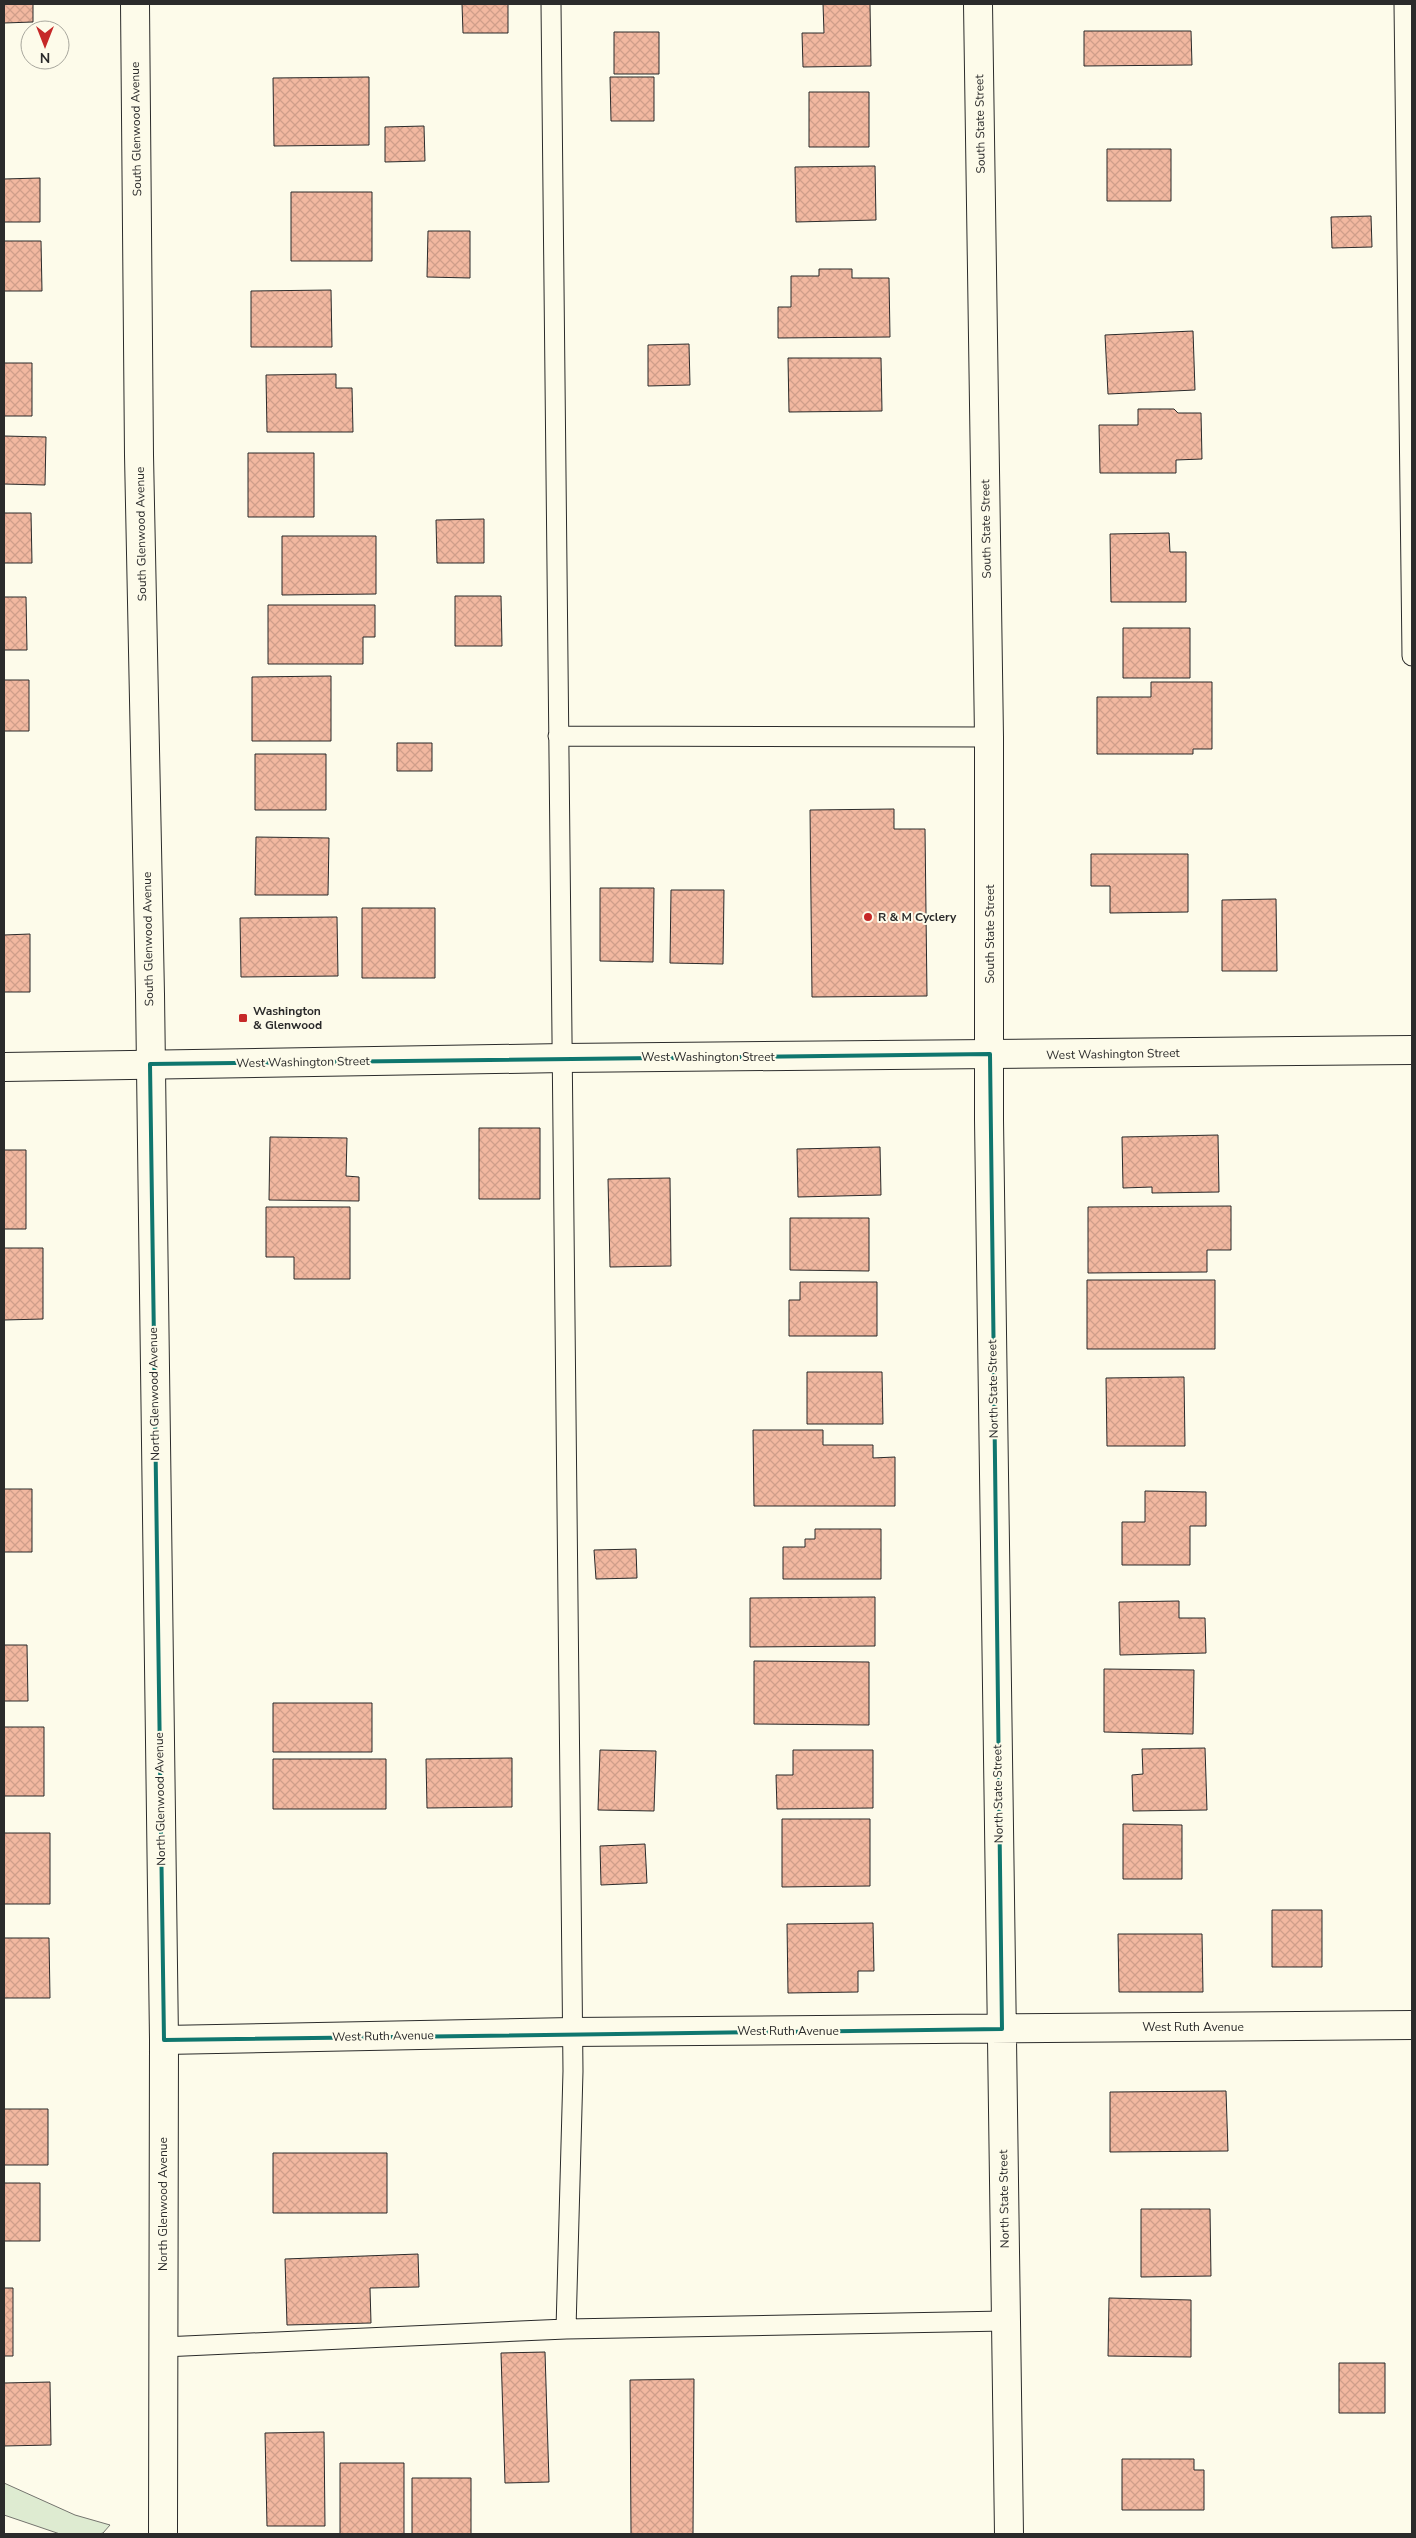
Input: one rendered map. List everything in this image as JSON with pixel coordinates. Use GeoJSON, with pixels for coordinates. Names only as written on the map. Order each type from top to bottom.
{"type":"FeatureCollection","features":[{"type":"Feature","properties":{"kind":"street","name":"South Glenwood Avenue"},"geometry":{"type":"LineString","coordinates":[[135,4],[139,455],[150,1064]]}},
{"type":"Feature","properties":{"kind":"street","name":"South State Street"},"geometry":{"type":"LineString","coordinates":[[978,4],[989,737],[990,1054]]}},
{"type":"Feature","properties":{"kind":"street","name":"West Washington Street"},"geometry":{"type":"LineString","coordinates":[[4,1067],[563,1058],[1412,1050]]}},
{"type":"Feature","properties":{"kind":"street","name":"North State Street"},"geometry":{"type":"LineString","coordinates":[[990,1054],[989,1120],[1008,2534]]}},
{"type":"Feature","properties":{"kind":"street","name":"North Glenwood Avenue"},"geometry":{"type":"LineString","coordinates":[[150,1064],[164,2040],[162,2534]]}},
{"type":"Feature","properties":{"kind":"street","name":"West Ruth Avenue"},"geometry":{"type":"LineString","coordinates":[[164,2040],[571,2032],[1412,2025]]}},
{"type":"Feature","properties":{"kind":"lane"},"geometry":{"type":"LineString","coordinates":[[551,4],[563,1058],[571,2032],[573,2071],[566,2329]]}},
{"type":"Feature","properties":{"kind":"lane"},"geometry":{"type":"LineString","coordinates":[[1404,4],[1412,656]]}},
{"type":"Feature","properties":{"kind":"lane"},"geometry":{"type":"LineString","coordinates":[[558,736],[989,737]]}},
{"type":"Feature","properties":{"kind":"lane"},"geometry":{"type":"LineString","coordinates":[[162,2347],[566,2329],[1005,2321]]}},
{"type":"Feature","properties":{"kind":"highlighted area"},"geometry":{"type":"Polygon","coordinates":[[[990,1054],[1002,2029],[164,2040],[150,1064],[990,1054]]]}},
{"type":"Feature","properties":{"kind":"green space"},"geometry":{"type":"Polygon","coordinates":[[[4,2483],[75,2515],[110,2525],[103,2533],[99,2534],[60,2534],[4,2515],[4,2483]]]}},
{"type":"Feature","properties":{"kind":"building"},"geometry":{"type":"Polygon","coordinates":[[[4,4],[33,4],[33,20],[4,23],[4,4]]]}},
{"type":"Feature","properties":{"kind":"building"},"geometry":{"type":"Polygon","coordinates":[[[462,4],[508,4],[508,33],[463,33],[462,4]]]}},
{"type":"Feature","properties":{"kind":"building"},"geometry":{"type":"Polygon","coordinates":[[[823,4],[870,4],[871,66],[803,67],[802,33],[824,33],[823,4]]]}},
{"type":"Feature","properties":{"kind":"building"},"geometry":{"type":"Polygon","coordinates":[[[1084,31],[1191,31],[1192,65],[1084,66],[1084,31]]]}},
{"type":"Feature","properties":{"kind":"building"},"geometry":{"type":"Polygon","coordinates":[[[614,32],[659,32],[659,74],[614,74],[614,32]]]}},
{"type":"Feature","properties":{"kind":"building"},"geometry":{"type":"Polygon","coordinates":[[[369,77],[369,145],[274,146],[273,78],[369,77]]]}},
{"type":"Feature","properties":{"kind":"building"},"geometry":{"type":"Polygon","coordinates":[[[610,77],[654,77],[654,121],[611,121],[610,77]]]}},
{"type":"Feature","properties":{"kind":"building"},"geometry":{"type":"Polygon","coordinates":[[[809,92],[869,92],[869,147],[809,147],[809,92]]]}},
{"type":"Feature","properties":{"kind":"building"},"geometry":{"type":"Polygon","coordinates":[[[424,126],[425,161],[385,162],[385,127],[424,126]]]}},
{"type":"Feature","properties":{"kind":"building"},"geometry":{"type":"Polygon","coordinates":[[[1107,149],[1171,149],[1171,201],[1107,201],[1107,149]]]}},
{"type":"Feature","properties":{"kind":"building"},"geometry":{"type":"Polygon","coordinates":[[[875,166],[876,220],[796,222],[795,167],[875,166]]]}},
{"type":"Feature","properties":{"kind":"building"},"geometry":{"type":"Polygon","coordinates":[[[40,178],[40,222],[4,222],[4,179],[40,178]]]}},
{"type":"Feature","properties":{"kind":"building"},"geometry":{"type":"Polygon","coordinates":[[[291,192],[372,192],[372,261],[291,261],[291,192]]]}},
{"type":"Feature","properties":{"kind":"building"},"geometry":{"type":"Polygon","coordinates":[[[1371,216],[1372,247],[1332,248],[1331,217],[1371,216]]]}},
{"type":"Feature","properties":{"kind":"building"},"geometry":{"type":"Polygon","coordinates":[[[428,231],[470,231],[470,278],[427,277],[428,231]]]}},
{"type":"Feature","properties":{"kind":"building"},"geometry":{"type":"Polygon","coordinates":[[[4,241],[41,241],[42,291],[4,291],[4,241]]]}},
{"type":"Feature","properties":{"kind":"building"},"geometry":{"type":"Polygon","coordinates":[[[819,269],[852,269],[852,278],[889,278],[890,337],[778,338],[778,307],[791,307],[791,276],[819,276],[819,269]]]}},
{"type":"Feature","properties":{"kind":"building"},"geometry":{"type":"Polygon","coordinates":[[[331,290],[332,347],[251,347],[251,291],[331,290]]]}},
{"type":"Feature","properties":{"kind":"building"},"geometry":{"type":"Polygon","coordinates":[[[1193,331],[1195,390],[1108,394],[1105,335],[1193,331]]]}},
{"type":"Feature","properties":{"kind":"building"},"geometry":{"type":"Polygon","coordinates":[[[689,344],[690,385],[648,386],[648,345],[689,344]]]}},
{"type":"Feature","properties":{"kind":"building"},"geometry":{"type":"Polygon","coordinates":[[[788,358],[881,358],[882,411],[789,412],[788,358]]]}},
{"type":"Feature","properties":{"kind":"building"},"geometry":{"type":"Polygon","coordinates":[[[4,363],[32,363],[32,416],[4,416],[4,363]]]}},
{"type":"Feature","properties":{"kind":"building"},"geometry":{"type":"Polygon","coordinates":[[[336,374],[336,388],[352,388],[353,432],[267,432],[266,375],[336,374]]]}},
{"type":"Feature","properties":{"kind":"building"},"geometry":{"type":"Polygon","coordinates":[[[1138,409],[1174,409],[1178,413],[1201,413],[1202,459],[1176,460],[1176,473],[1100,473],[1099,425],[1138,425],[1138,409]]]}},
{"type":"Feature","properties":{"kind":"building"},"geometry":{"type":"Polygon","coordinates":[[[4,436],[46,437],[45,485],[4,484],[4,436]]]}},
{"type":"Feature","properties":{"kind":"building"},"geometry":{"type":"Polygon","coordinates":[[[248,453],[314,453],[314,517],[248,517],[248,453]]]}},
{"type":"Feature","properties":{"kind":"building"},"geometry":{"type":"Polygon","coordinates":[[[4,513],[31,513],[32,563],[4,563],[4,513]]]}},
{"type":"Feature","properties":{"kind":"building"},"geometry":{"type":"Polygon","coordinates":[[[484,519],[484,563],[437,563],[436,520],[484,519]]]}},
{"type":"Feature","properties":{"kind":"building"},"geometry":{"type":"Polygon","coordinates":[[[1169,533],[1170,552],[1186,552],[1186,602],[1111,602],[1110,534],[1169,533]]]}},
{"type":"Feature","properties":{"kind":"building"},"geometry":{"type":"Polygon","coordinates":[[[282,536],[376,536],[376,594],[282,595],[282,536]]]}},
{"type":"Feature","properties":{"kind":"building"},"geometry":{"type":"Polygon","coordinates":[[[455,596],[501,596],[502,646],[455,646],[455,596]]]}},
{"type":"Feature","properties":{"kind":"building"},"geometry":{"type":"Polygon","coordinates":[[[4,597],[26,597],[27,650],[4,650],[4,597]]]}},
{"type":"Feature","properties":{"kind":"building"},"geometry":{"type":"Polygon","coordinates":[[[268,605],[375,605],[375,637],[363,637],[363,664],[268,664],[268,605]]]}},
{"type":"Feature","properties":{"kind":"building"},"geometry":{"type":"Polygon","coordinates":[[[1123,628],[1190,628],[1190,678],[1123,678],[1123,628]]]}},
{"type":"Feature","properties":{"kind":"building"},"geometry":{"type":"Polygon","coordinates":[[[331,676],[331,741],[252,741],[252,677],[331,676]]]}},
{"type":"Feature","properties":{"kind":"building"},"geometry":{"type":"Polygon","coordinates":[[[4,680],[29,680],[29,731],[4,731],[4,680]]]}},
{"type":"Feature","properties":{"kind":"building"},"geometry":{"type":"Polygon","coordinates":[[[1151,682],[1212,682],[1212,749],[1193,749],[1193,754],[1097,754],[1097,697],[1151,697],[1151,682]]]}},
{"type":"Feature","properties":{"kind":"building"},"geometry":{"type":"Polygon","coordinates":[[[397,743],[432,743],[432,771],[397,771],[397,743]]]}},
{"type":"Feature","properties":{"kind":"building"},"geometry":{"type":"Polygon","coordinates":[[[255,754],[326,754],[326,810],[255,810],[255,754]]]}},
{"type":"Feature","properties":{"kind":"building"},"geometry":{"type":"Polygon","coordinates":[[[894,809],[894,829],[925,829],[927,996],[812,997],[810,810],[894,809]]]}},
{"type":"Feature","properties":{"kind":"building"},"geometry":{"type":"Polygon","coordinates":[[[256,837],[329,838],[328,895],[255,895],[256,837]]]}},
{"type":"Feature","properties":{"kind":"building"},"geometry":{"type":"Polygon","coordinates":[[[1091,854],[1188,854],[1188,912],[1110,913],[1110,886],[1091,886],[1091,854]]]}},
{"type":"Feature","properties":{"kind":"building"},"geometry":{"type":"Polygon","coordinates":[[[600,888],[654,888],[653,962],[600,961],[600,888]]]}},
{"type":"Feature","properties":{"kind":"building"},"geometry":{"type":"Polygon","coordinates":[[[671,890],[724,890],[723,964],[670,963],[671,890]]]}},
{"type":"Feature","properties":{"kind":"building"},"geometry":{"type":"Polygon","coordinates":[[[1276,899],[1277,971],[1222,971],[1222,900],[1276,899]]]}},
{"type":"Feature","properties":{"kind":"building"},"geometry":{"type":"Polygon","coordinates":[[[362,908],[435,908],[435,978],[362,978],[362,908]]]}},
{"type":"Feature","properties":{"kind":"building"},"geometry":{"type":"Polygon","coordinates":[[[337,917],[338,976],[241,977],[240,918],[337,917]]]}},
{"type":"Feature","properties":{"kind":"building"},"geometry":{"type":"Polygon","coordinates":[[[30,934],[30,992],[4,992],[4,935],[30,934]]]}},
{"type":"Feature","properties":{"kind":"building"},"geometry":{"type":"Polygon","coordinates":[[[479,1128],[540,1128],[540,1199],[479,1199],[479,1128]]]}},
{"type":"Feature","properties":{"kind":"building"},"geometry":{"type":"Polygon","coordinates":[[[1218,1135],[1219,1192],[1152,1193],[1152,1187],[1123,1188],[1122,1137],[1218,1135]]]}},
{"type":"Feature","properties":{"kind":"building"},"geometry":{"type":"Polygon","coordinates":[[[270,1137],[347,1138],[346,1176],[359,1177],[359,1201],[269,1200],[270,1137]]]}},
{"type":"Feature","properties":{"kind":"building"},"geometry":{"type":"Polygon","coordinates":[[[880,1147],[881,1195],[798,1197],[797,1149],[880,1147]]]}},
{"type":"Feature","properties":{"kind":"building"},"geometry":{"type":"Polygon","coordinates":[[[4,1150],[26,1150],[26,1229],[4,1229],[4,1150]]]}},
{"type":"Feature","properties":{"kind":"building"},"geometry":{"type":"Polygon","coordinates":[[[670,1178],[671,1266],[610,1267],[608,1179],[670,1178]]]}},
{"type":"Feature","properties":{"kind":"building"},"geometry":{"type":"Polygon","coordinates":[[[1231,1206],[1231,1250],[1207,1250],[1207,1272],[1088,1273],[1088,1207],[1231,1206]]]}},
{"type":"Feature","properties":{"kind":"building"},"geometry":{"type":"Polygon","coordinates":[[[266,1207],[350,1207],[350,1279],[294,1279],[294,1257],[266,1257],[266,1207]]]}},
{"type":"Feature","properties":{"kind":"building"},"geometry":{"type":"Polygon","coordinates":[[[790,1218],[869,1218],[869,1271],[790,1270],[790,1218]]]}},
{"type":"Feature","properties":{"kind":"building"},"geometry":{"type":"Polygon","coordinates":[[[4,1248],[43,1248],[43,1319],[4,1320],[4,1248]]]}},
{"type":"Feature","properties":{"kind":"building"},"geometry":{"type":"Polygon","coordinates":[[[1087,1280],[1215,1280],[1215,1349],[1087,1349],[1087,1280]]]}},
{"type":"Feature","properties":{"kind":"building"},"geometry":{"type":"Polygon","coordinates":[[[800,1282],[877,1282],[877,1336],[789,1336],[789,1300],[800,1300],[800,1282]]]}},
{"type":"Feature","properties":{"kind":"building"},"geometry":{"type":"Polygon","coordinates":[[[807,1372],[882,1372],[883,1424],[807,1424],[807,1372]]]}},
{"type":"Feature","properties":{"kind":"building"},"geometry":{"type":"Polygon","coordinates":[[[1184,1377],[1185,1446],[1107,1446],[1106,1378],[1184,1377]]]}},
{"type":"Feature","properties":{"kind":"building"},"geometry":{"type":"Polygon","coordinates":[[[753,1430],[823,1430],[823,1445],[873,1445],[873,1458],[895,1457],[895,1506],[754,1506],[753,1430]]]}},
{"type":"Feature","properties":{"kind":"building"},"geometry":{"type":"Polygon","coordinates":[[[4,1489],[32,1489],[32,1552],[4,1552],[4,1489]]]}},
{"type":"Feature","properties":{"kind":"building"},"geometry":{"type":"Polygon","coordinates":[[[1145,1491],[1206,1492],[1206,1526],[1190,1526],[1190,1565],[1122,1565],[1122,1522],[1145,1522],[1145,1491]]]}},
{"type":"Feature","properties":{"kind":"building"},"geometry":{"type":"Polygon","coordinates":[[[815,1529],[881,1529],[881,1579],[783,1579],[783,1547],[805,1547],[805,1539],[815,1539],[815,1529]]]}},
{"type":"Feature","properties":{"kind":"building"},"geometry":{"type":"Polygon","coordinates":[[[636,1549],[637,1578],[596,1579],[594,1550],[636,1549]]]}},
{"type":"Feature","properties":{"kind":"building"},"geometry":{"type":"Polygon","coordinates":[[[875,1597],[875,1646],[750,1647],[750,1598],[875,1597]]]}},
{"type":"Feature","properties":{"kind":"building"},"geometry":{"type":"Polygon","coordinates":[[[1179,1601],[1179,1618],[1205,1618],[1206,1653],[1120,1655],[1119,1602],[1179,1601]]]}},
{"type":"Feature","properties":{"kind":"building"},"geometry":{"type":"Polygon","coordinates":[[[4,1645],[27,1645],[28,1701],[4,1701],[4,1645]]]}},
{"type":"Feature","properties":{"kind":"building"},"geometry":{"type":"Polygon","coordinates":[[[754,1661],[869,1662],[869,1725],[754,1724],[754,1661]]]}},
{"type":"Feature","properties":{"kind":"building"},"geometry":{"type":"Polygon","coordinates":[[[1104,1669],[1194,1670],[1193,1734],[1104,1732],[1104,1669]]]}},
{"type":"Feature","properties":{"kind":"building"},"geometry":{"type":"Polygon","coordinates":[[[273,1703],[372,1703],[372,1752],[273,1752],[273,1703]]]}},
{"type":"Feature","properties":{"kind":"building"},"geometry":{"type":"Polygon","coordinates":[[[4,1727],[44,1727],[44,1796],[4,1796],[4,1727]]]}},
{"type":"Feature","properties":{"kind":"building"},"geometry":{"type":"Polygon","coordinates":[[[1205,1748],[1207,1810],[1133,1811],[1132,1775],[1143,1774],[1142,1749],[1205,1748]]]}},
{"type":"Feature","properties":{"kind":"building"},"geometry":{"type":"Polygon","coordinates":[[[600,1750],[656,1751],[654,1811],[598,1810],[600,1750]]]}},
{"type":"Feature","properties":{"kind":"building"},"geometry":{"type":"Polygon","coordinates":[[[793,1750],[873,1750],[873,1808],[777,1809],[776,1775],[793,1775],[793,1750]]]}},
{"type":"Feature","properties":{"kind":"building"},"geometry":{"type":"Polygon","coordinates":[[[512,1758],[512,1807],[427,1808],[426,1759],[512,1758]]]}},
{"type":"Feature","properties":{"kind":"building"},"geometry":{"type":"Polygon","coordinates":[[[273,1759],[386,1759],[386,1809],[273,1809],[273,1759]]]}},
{"type":"Feature","properties":{"kind":"building"},"geometry":{"type":"Polygon","coordinates":[[[782,1819],[870,1819],[870,1886],[782,1887],[782,1819]]]}},
{"type":"Feature","properties":{"kind":"building"},"geometry":{"type":"Polygon","coordinates":[[[1123,1824],[1182,1825],[1182,1879],[1123,1879],[1123,1824]]]}},
{"type":"Feature","properties":{"kind":"building"},"geometry":{"type":"Polygon","coordinates":[[[4,1833],[50,1833],[50,1904],[4,1904],[4,1833]]]}},
{"type":"Feature","properties":{"kind":"building"},"geometry":{"type":"Polygon","coordinates":[[[645,1844],[647,1883],[601,1885],[600,1846],[645,1844]]]}},
{"type":"Feature","properties":{"kind":"building"},"geometry":{"type":"Polygon","coordinates":[[[1272,1910],[1322,1910],[1322,1967],[1272,1967],[1272,1910]]]}},
{"type":"Feature","properties":{"kind":"building"},"geometry":{"type":"Polygon","coordinates":[[[873,1923],[874,1971],[858,1971],[858,1992],[788,1993],[787,1924],[873,1923]]]}},
{"type":"Feature","properties":{"kind":"building"},"geometry":{"type":"Polygon","coordinates":[[[1118,1934],[1202,1934],[1203,1992],[1119,1992],[1118,1934]]]}},
{"type":"Feature","properties":{"kind":"building"},"geometry":{"type":"Polygon","coordinates":[[[4,1938],[49,1938],[50,1998],[4,1998],[4,1938]]]}},
{"type":"Feature","properties":{"kind":"building"},"geometry":{"type":"Polygon","coordinates":[[[1226,2091],[1228,2151],[1110,2152],[1110,2092],[1226,2091]]]}},
{"type":"Feature","properties":{"kind":"building"},"geometry":{"type":"Polygon","coordinates":[[[4,2109],[48,2109],[48,2165],[4,2165],[4,2109]]]}},
{"type":"Feature","properties":{"kind":"building"},"geometry":{"type":"Polygon","coordinates":[[[273,2153],[387,2153],[387,2213],[273,2213],[273,2153]]]}},
{"type":"Feature","properties":{"kind":"building"},"geometry":{"type":"Polygon","coordinates":[[[4,2183],[40,2183],[40,2241],[4,2241],[4,2183]]]}},
{"type":"Feature","properties":{"kind":"building"},"geometry":{"type":"Polygon","coordinates":[[[1141,2209],[1210,2209],[1211,2276],[1141,2277],[1141,2209]]]}},
{"type":"Feature","properties":{"kind":"building"},"geometry":{"type":"Polygon","coordinates":[[[418,2254],[419,2287],[370,2288],[371,2323],[287,2325],[285,2259],[418,2254]]]}},
{"type":"Feature","properties":{"kind":"building"},"geometry":{"type":"Polygon","coordinates":[[[4,2288],[13,2288],[13,2356],[4,2356],[4,2288]]]}},
{"type":"Feature","properties":{"kind":"building"},"geometry":{"type":"Polygon","coordinates":[[[1109,2298],[1191,2300],[1191,2357],[1108,2356],[1109,2298]]]}},
{"type":"Feature","properties":{"kind":"building"},"geometry":{"type":"Polygon","coordinates":[[[545,2352],[549,2482],[505,2483],[501,2353],[545,2352]]]}},
{"type":"Feature","properties":{"kind":"building"},"geometry":{"type":"Polygon","coordinates":[[[1339,2363],[1385,2363],[1385,2413],[1339,2413],[1339,2363]]]}},
{"type":"Feature","properties":{"kind":"building"},"geometry":{"type":"Polygon","coordinates":[[[694,2379],[693,2534],[631,2534],[630,2380],[694,2379]]]}},
{"type":"Feature","properties":{"kind":"building"},"geometry":{"type":"Polygon","coordinates":[[[50,2382],[51,2445],[4,2446],[4,2383],[50,2382]]]}},
{"type":"Feature","properties":{"kind":"building"},"geometry":{"type":"Polygon","coordinates":[[[324,2432],[325,2526],[267,2526],[265,2433],[324,2432]]]}},
{"type":"Feature","properties":{"kind":"building"},"geometry":{"type":"Polygon","coordinates":[[[1122,2459],[1194,2459],[1194,2470],[1204,2470],[1204,2510],[1122,2510],[1122,2459]]]}},
{"type":"Feature","properties":{"kind":"building"},"geometry":{"type":"Polygon","coordinates":[[[340,2463],[404,2463],[404,2534],[340,2534],[340,2463]]]}},
{"type":"Feature","properties":{"kind":"building"},"geometry":{"type":"Polygon","coordinates":[[[412,2478],[471,2478],[471,2534],[412,2534],[412,2478]]]}},
{"type":"Feature","properties":{"kind":"place","name":"R & M Cyclery"},"geometry":{"type":"Point","coordinates":[868,917]}},
{"type":"Feature","properties":{"kind":"place","name":"Washington & Glenwood"},"geometry":{"type":"Point","coordinates":[243,1018]}}]}
